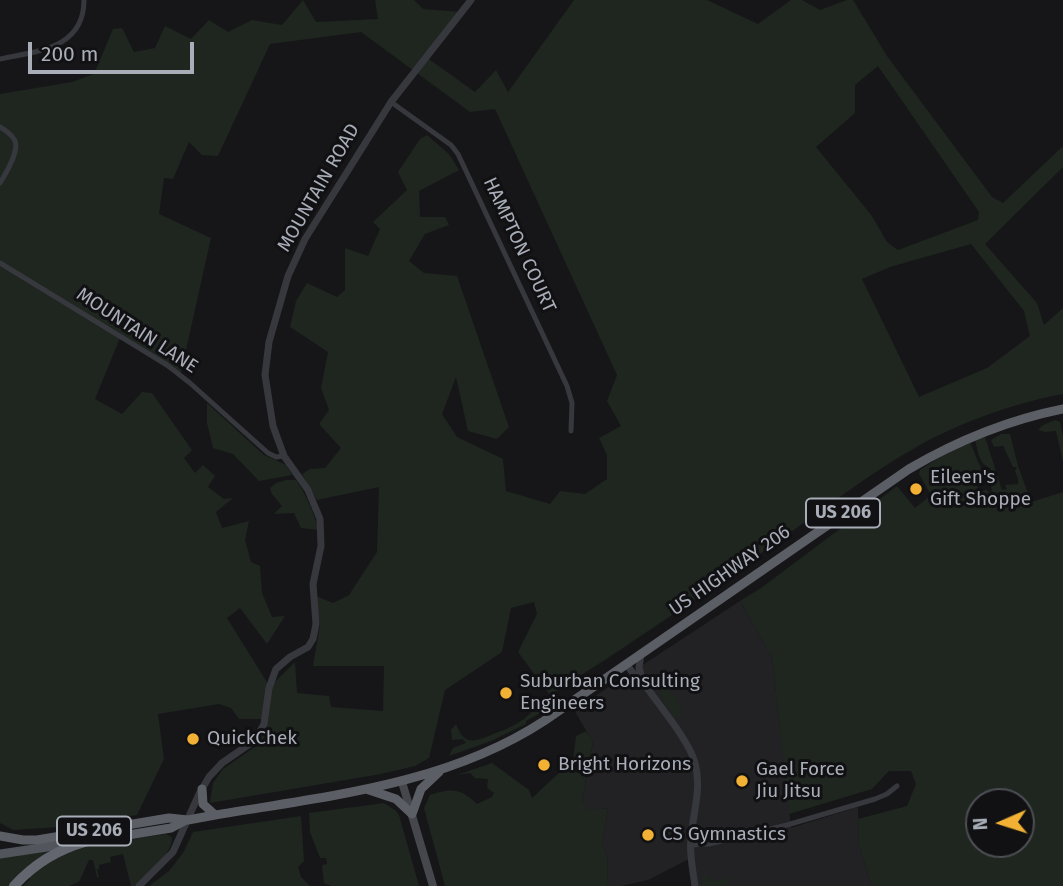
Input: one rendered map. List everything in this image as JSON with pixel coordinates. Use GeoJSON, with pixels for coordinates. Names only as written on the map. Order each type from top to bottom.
{"type":"FeatureCollection","features":[{"type":"Feature","properties":{"kind":"highway","name":"US HIGHWAY 206"},"geometry":{"type":"LineString","coordinates":[[641,653],[915,465],[986,431],[1063,408]]}},
{"type":"Feature","properties":{"kind":"highway","name":"US 206"},"geometry":{"type":"LineString","coordinates":[[14,886],[34,866],[66,847],[171,828],[188,820],[402,782],[440,771],[516,738],[641,653]]}},
{"type":"Feature","properties":{"kind":"highway"},"geometry":{"type":"LineString","coordinates":[[365,789],[396,799],[412,814],[421,789],[440,771]]}},
{"type":"Feature","properties":{"kind":"highway"},"geometry":{"type":"LineString","coordinates":[[202,789],[203,804],[215,815]]}},
{"type":"Feature","properties":{"kind":"highway","name":"US 206"},"geometry":{"type":"LineString","coordinates":[[0,836],[37,840],[169,818],[188,820]]}},
{"type":"Feature","properties":{"kind":"main road"},"geometry":{"type":"LineString","coordinates":[[402,782],[433,886]]}},
{"type":"Feature","properties":{"kind":"main road"},"geometry":{"type":"LineString","coordinates":[[0,854],[85,842]]}},
{"type":"Feature","properties":{"kind":"street"},"geometry":{"type":"LineString","coordinates":[[0,59],[48,49],[63,42],[81,21],[84,0]]}},
{"type":"Feature","properties":{"kind":"street","name":"MOUNTAIN ROAD"},"geometry":{"type":"LineString","coordinates":[[139,886],[173,852],[202,789],[218,766],[258,736],[264,724],[276,669],[308,647],[315,634],[313,584],[321,546],[320,519],[308,490],[284,456],[273,426],[265,375],[269,342],[288,276],[305,239],[391,102],[471,0]]}},
{"type":"Feature","properties":{"kind":"street","name":"HAMPTON COURT"},"geometry":{"type":"LineString","coordinates":[[391,102],[451,145],[458,154],[567,386],[572,403],[571,431]]}},
{"type":"Feature","properties":{"kind":"street"},"geometry":{"type":"LineString","coordinates":[[0,128],[12,136],[17,146],[0,183]]}},
{"type":"Feature","properties":{"kind":"street","name":"MOUNTAIN LANE"},"geometry":{"type":"LineString","coordinates":[[0,263],[167,365],[268,453],[276,457],[284,456]]}},
{"type":"Feature","properties":{"kind":"street"},"geometry":{"type":"LineString","coordinates":[[641,653],[639,668],[643,682]]}},
{"type":"Feature","properties":{"kind":"street"},"geometry":{"type":"LineString","coordinates":[[626,664],[643,682],[684,740],[695,761],[698,785],[690,845],[695,886]]}},
{"type":"Feature","properties":{"kind":"street"},"geometry":{"type":"LineString","coordinates":[[690,845],[709,844],[787,825],[875,799],[897,786]]}},
{"type":"Feature","properties":{"kind":"shaded area"},"geometry":{"type":"Polygon","coordinates":[[[303,0],[316,22],[378,19],[375,0],[414,0],[423,9],[461,12],[426,57],[475,92],[496,70],[508,92],[574,0],[707,0],[758,24],[791,0],[802,0],[820,10],[853,0],[887,56],[992,197],[1003,203],[1063,146],[1063,167],[985,244],[1037,303],[1044,325],[1063,308],[1063,394],[980,417],[912,449],[663,621],[550,695],[518,652],[537,614],[534,602],[511,608],[502,652],[445,690],[429,758],[415,766],[210,803],[213,783],[223,769],[259,744],[268,719],[239,719],[231,708],[219,704],[158,714],[164,759],[137,815],[60,827],[13,830],[0,823],[0,94],[72,82],[94,74],[113,29],[122,28],[134,52],[155,48],[165,26],[191,39],[209,20],[228,32],[252,20],[282,25],[303,0]],[[361,32],[270,44],[218,156],[202,155],[189,142],[173,179],[164,178],[159,214],[211,238],[180,377],[120,338],[95,399],[122,414],[142,392],[152,393],[192,450],[184,458],[195,473],[203,465],[215,476],[208,487],[224,499],[233,498],[216,512],[222,528],[249,521],[245,540],[251,562],[260,566],[262,593],[272,617],[285,616],[267,644],[240,608],[227,618],[270,687],[295,662],[297,693],[329,696],[331,707],[383,711],[384,666],[313,666],[320,625],[316,596],[333,603],[349,595],[377,552],[379,487],[317,500],[302,474],[310,469],[325,468],[341,448],[319,424],[329,410],[321,388],[328,352],[290,327],[296,301],[307,283],[337,297],[345,290],[345,248],[368,256],[380,229],[373,222],[407,190],[398,172],[420,139],[427,135],[449,154],[459,170],[419,191],[420,217],[445,217],[449,225],[425,234],[409,261],[424,273],[457,276],[509,427],[497,439],[468,431],[456,377],[442,414],[457,437],[503,459],[506,491],[550,504],[560,491],[585,494],[607,479],[607,455],[599,438],[621,426],[607,401],[617,375],[495,109],[470,112],[361,32]],[[878,66],[855,85],[855,113],[816,147],[872,216],[887,242],[898,250],[978,220],[979,212],[878,66]],[[971,244],[890,267],[862,279],[919,397],[987,368],[1030,336],[1024,311],[971,244]]]}},
{"type":"Feature","properties":{"kind":"shaded area"},"geometry":{"type":"Polygon","coordinates":[[[207,403],[264,455],[286,465],[292,475],[259,481],[233,454],[213,448],[207,423],[207,403]]]}},
{"type":"Feature","properties":{"kind":"shaded area"},"geometry":{"type":"Polygon","coordinates":[[[1055,420],[1060,422],[1063,436],[1063,462],[1056,431],[1038,430],[1055,420]]]}},
{"type":"Feature","properties":{"kind":"shaded area"},"geometry":{"type":"Polygon","coordinates":[[[1001,434],[1010,434],[1031,502],[1063,492],[1063,886],[872,886],[859,846],[858,819],[907,806],[916,784],[911,771],[889,771],[872,789],[789,814],[772,657],[740,601],[897,486],[915,508],[931,495],[919,474],[920,470],[956,447],[970,442],[985,478],[976,483],[979,491],[992,491],[991,487],[994,485],[990,468],[981,460],[975,440],[985,437],[1002,490],[1007,489],[1005,485],[1018,484],[1015,471],[1017,467],[1013,467],[1003,446],[994,447],[991,440],[1001,434]]]}},
{"type":"Feature","properties":{"kind":"shaded area"},"geometry":{"type":"Polygon","coordinates":[[[286,480],[296,480],[319,530],[301,528],[294,513],[274,514],[282,506],[270,488],[286,480]]]}},
{"type":"Feature","properties":{"kind":"shaded area"},"geometry":{"type":"Polygon","coordinates":[[[740,601],[772,657],[791,828],[858,807],[859,846],[872,886],[698,886],[693,857],[648,880],[608,886],[607,856],[602,844],[608,808],[587,811],[582,801],[593,742],[574,710],[740,601]]]}},
{"type":"Feature","properties":{"kind":"shaded area"},"geometry":{"type":"Polygon","coordinates":[[[663,687],[679,702],[682,714],[678,718],[674,717],[658,694],[666,701],[658,690],[663,687]]]}},
{"type":"Feature","properties":{"kind":"shaded area"},"geometry":{"type":"Polygon","coordinates":[[[539,701],[545,705],[546,710],[526,721],[526,724],[491,741],[449,756],[453,748],[466,743],[463,739],[452,740],[451,730],[456,724],[468,740],[478,740],[521,721],[539,709],[539,701]]]}},
{"type":"Feature","properties":{"kind":"shaded area"},"geometry":{"type":"Polygon","coordinates":[[[586,731],[593,741],[582,801],[587,810],[608,808],[602,844],[607,856],[608,886],[445,886],[424,808],[430,795],[455,791],[466,795],[477,804],[492,797],[494,793],[487,788],[488,779],[475,778],[470,773],[457,775],[492,763],[529,790],[532,798],[573,760],[576,736],[586,731]]]}},
{"type":"Feature","properties":{"kind":"shaded area"},"geometry":{"type":"Polygon","coordinates":[[[384,803],[399,815],[419,886],[331,886],[324,883],[322,865],[327,864],[326,858],[320,858],[310,832],[309,813],[384,803]]]}},
{"type":"Feature","properties":{"kind":"shaded area"},"geometry":{"type":"Polygon","coordinates":[[[301,816],[304,861],[298,867],[301,877],[310,886],[149,886],[169,871],[183,853],[193,832],[301,816]]]}},
{"type":"Feature","properties":{"kind":"shaded area"},"geometry":{"type":"Polygon","coordinates":[[[166,834],[172,837],[168,850],[135,886],[131,886],[123,854],[110,857],[111,862],[99,865],[99,877],[93,860],[89,860],[79,882],[69,886],[23,886],[30,879],[29,875],[60,855],[93,845],[166,834]]]}},
{"type":"Feature","properties":{"kind":"shaded area"},"geometry":{"type":"Polygon","coordinates":[[[52,851],[10,886],[0,886],[0,858],[52,851]]]}},
{"type":"Feature","properties":{"kind":"shaded area"},"geometry":{"type":"Polygon","coordinates":[[[704,876],[708,876],[709,881],[728,878],[729,884],[701,886],[704,876]]]}},
{"type":"Feature","properties":{"kind":"place","name":"Eileen's Gift Shoppe"},"geometry":{"type":"Point","coordinates":[916,489]}},
{"type":"Feature","properties":{"kind":"place","name":"Suburban Consulting Engineers"},"geometry":{"type":"Point","coordinates":[506,693]}},
{"type":"Feature","properties":{"kind":"place","name":"QuickChek"},"geometry":{"type":"Point","coordinates":[193,739]}},
{"type":"Feature","properties":{"kind":"place","name":"Bright Horizons"},"geometry":{"type":"Point","coordinates":[544,765]}},
{"type":"Feature","properties":{"kind":"place","name":"Gael Force Jiu Jitsu"},"geometry":{"type":"Point","coordinates":[742,781]}},
{"type":"Feature","properties":{"kind":"place","name":"CS Gymnastics"},"geometry":{"type":"Point","coordinates":[648,835]}}]}
